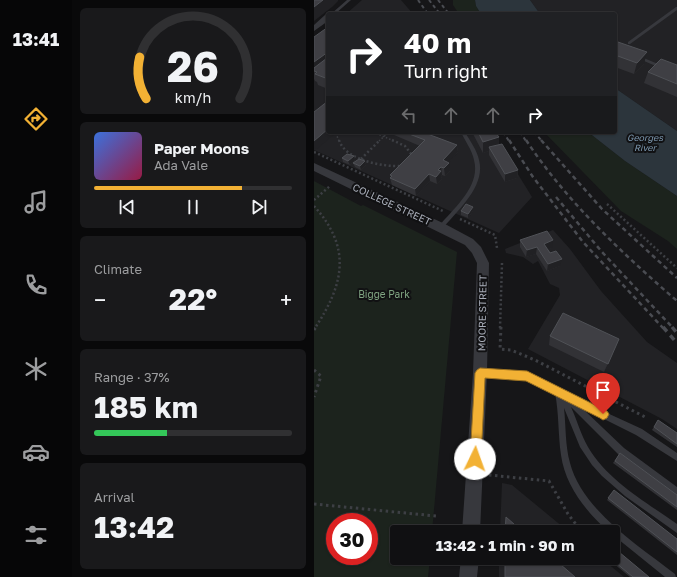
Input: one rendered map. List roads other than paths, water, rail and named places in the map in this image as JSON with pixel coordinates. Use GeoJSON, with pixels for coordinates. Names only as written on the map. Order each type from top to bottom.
{"type":"FeatureCollection","features":[{"type":"Feature","properties":{"kind":"street"},"geometry":{"type":"LineString","coordinates":[[314,29],[326,19]]}},
{"type":"Feature","properties":{"kind":"street","name":"COLLEGE STREET"},"geometry":{"type":"LineString","coordinates":[[314,168],[441,227],[469,242]]}},
{"type":"Feature","properties":{"kind":"street","name":"MOORE STREET"},"geometry":{"type":"LineString","coordinates":[[469,242],[477,250],[483,263],[480,373],[471,525]]}},
{"type":"Feature","properties":{"kind":"street"},"geometry":{"type":"LineString","coordinates":[[468,577],[469,565]]}},
{"type":"Feature","properties":{"kind":"lane"},"geometry":{"type":"LineString","coordinates":[[334,12],[349,0]]}},
{"type":"Feature","properties":{"kind":"lane"},"geometry":{"type":"LineString","coordinates":[[629,43],[677,8]]}},
{"type":"Feature","properties":{"kind":"lane"},"geometry":{"type":"LineString","coordinates":[[629,54],[677,74]]}},
{"type":"Feature","properties":{"kind":"lane"},"geometry":{"type":"LineString","coordinates":[[441,227],[473,188],[478,176],[477,160],[464,134]]}},
{"type":"Feature","properties":{"kind":"lane"},"geometry":{"type":"LineString","coordinates":[[480,373],[527,376],[558,390],[579,403],[639,432],[677,457]]}},
{"type":"Feature","properties":{"kind":"lane"},"geometry":{"type":"LineString","coordinates":[[558,390],[622,451],[677,492]]}},
{"type":"Feature","properties":{"kind":"lane"},"geometry":{"type":"LineString","coordinates":[[558,390],[567,403],[578,437],[596,464],[611,479],[677,529]]}},
{"type":"Feature","properties":{"kind":"lane"},"geometry":{"type":"LineString","coordinates":[[558,390],[563,415],[562,443],[572,482],[581,497],[596,514],[672,577]]}},
{"type":"Feature","properties":{"kind":"water"},"geometry":{"type":"Polygon","coordinates":[[[475,0],[530,0],[539,12],[480,12],[476,6],[475,0]]]}},
{"type":"Feature","properties":{"kind":"water","name":"Georges River"},"geometry":{"type":"Polygon","coordinates":[[[617,89],[677,131],[677,196],[625,161],[591,134],[617,134],[617,89]]]}},
{"type":"Feature","properties":{"kind":"railway"},"geometry":{"type":"LineString","coordinates":[[418,0],[427,12]]}},
{"type":"Feature","properties":{"kind":"railway"},"geometry":{"type":"LineString","coordinates":[[429,0],[438,12]]}},
{"type":"Feature","properties":{"kind":"railway"},"geometry":{"type":"LineString","coordinates":[[438,0],[447,12]]}},
{"type":"Feature","properties":{"kind":"railway"},"geometry":{"type":"LineString","coordinates":[[504,134],[509,141]]}},
{"type":"Feature","properties":{"kind":"railway"},"geometry":{"type":"LineString","coordinates":[[521,134],[526,141]]}},
{"type":"Feature","properties":{"kind":"railway"},"geometry":{"type":"LineString","coordinates":[[536,134],[542,141]]}},
{"type":"Feature","properties":{"kind":"railway"},"geometry":{"type":"LineString","coordinates":[[509,140],[533,177],[583,242],[663,328]]}},
{"type":"Feature","properties":{"kind":"railway"},"geometry":{"type":"LineString","coordinates":[[526,140],[542,163],[577,205],[615,245],[677,301]]}},
{"type":"Feature","properties":{"kind":"railway"},"geometry":{"type":"LineString","coordinates":[[541,140],[602,209],[677,278]]}},
{"type":"Feature","properties":{"kind":"railway"},"geometry":{"type":"LineString","coordinates":[[556,197],[602,252],[673,328]]}},
{"type":"Feature","properties":{"kind":"railway"},"geometry":{"type":"LineString","coordinates":[[663,327],[677,343]]}},
{"type":"Feature","properties":{"kind":"railway"},"geometry":{"type":"LineString","coordinates":[[672,327],[677,333]]}},
{"type":"Feature","properties":{"kind":"park label","name":"Bigge Park"},"geometry":{"type":"Point","coordinates":[384,294]}}]}
